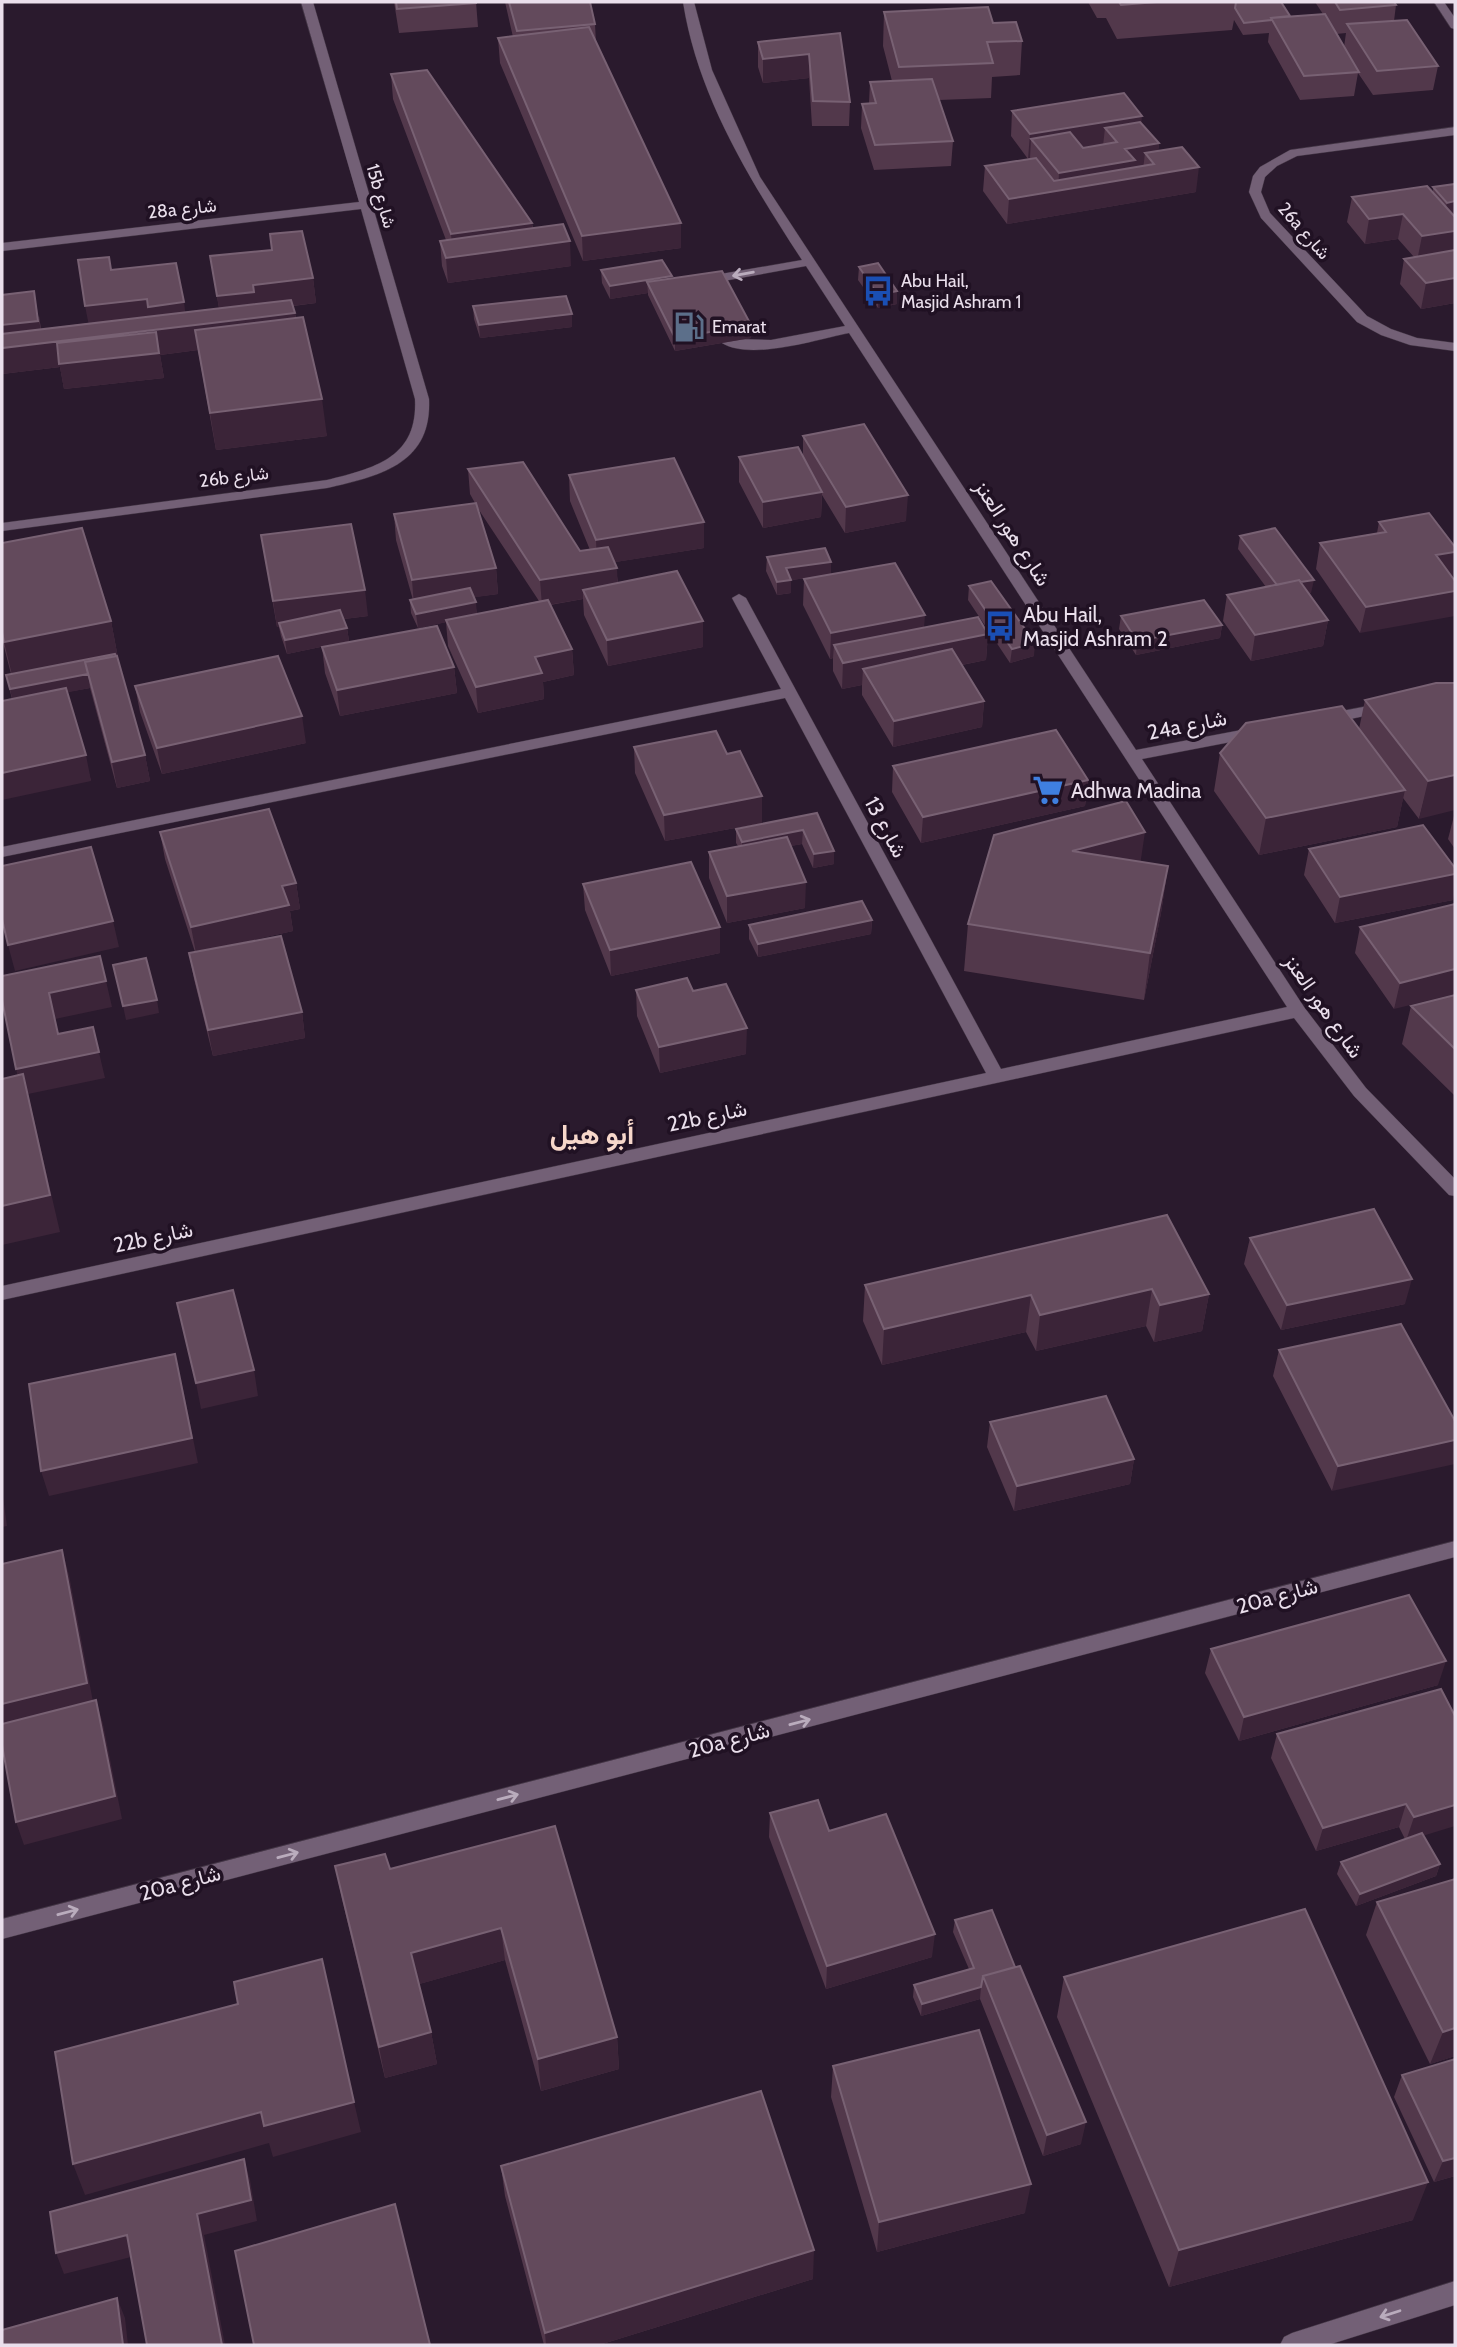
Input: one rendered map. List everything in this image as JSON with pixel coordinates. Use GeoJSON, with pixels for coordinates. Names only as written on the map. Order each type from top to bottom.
{"type":"FeatureCollection","features":[{"type":"Feature","properties":{"kind":"street","name":"15b شارع"},"geometry":{"type":"LineString","coordinates":[[307,2],[422,399]]}},
{"type":"Feature","properties":{"kind":"street","name":"شارع هور العنز"},"geometry":{"type":"LineString","coordinates":[[688,2],[702,60],[724,117],[754,177],[1298,1011],[1360,1092],[1455,1190]]}},
{"type":"Feature","properties":{"kind":"street"},"geometry":{"type":"LineString","coordinates":[[1439,2],[1455,26]]}},
{"type":"Feature","properties":{"kind":"street","name":"26a شارع"},"geometry":{"type":"LineString","coordinates":[[1455,131],[1294,153],[1274,161],[1260,173],[1254,186],[1255,200],[1265,215],[1362,319],[1386,332],[1415,342],[1455,347]]}},
{"type":"Feature","properties":{"kind":"street","name":"28a شارع"},"geometry":{"type":"LineString","coordinates":[[2,247],[366,205]]}},
{"type":"Feature","properties":{"kind":"street"},"geometry":{"type":"LineString","coordinates":[[697,295],[699,288],[715,279],[810,262]]}},
{"type":"Feature","properties":{"kind":"street"},"geometry":{"type":"LineString","coordinates":[[707,313],[722,337],[742,346],[755,347],[853,328]]}},
{"type":"Feature","properties":{"kind":"street","name":"26b شارع"},"geometry":{"type":"LineString","coordinates":[[2,527],[327,484],[358,477],[386,466],[407,452],[421,435],[426,417],[422,399]]}},
{"type":"Feature","properties":{"kind":"street","name":"شارع 13"},"geometry":{"type":"LineString","coordinates":[[739,598],[997,1077]]}},
{"type":"Feature","properties":{"kind":"street"},"geometry":{"type":"LineString","coordinates":[[2,852],[789,692]]}},
{"type":"Feature","properties":{"kind":"street"},"geometry":{"type":"LineString","coordinates":[[1304,723],[1405,704]]}},
{"type":"Feature","properties":{"kind":"street","name":"24a شارع"},"geometry":{"type":"LineString","coordinates":[[1133,757],[1278,728]]}},
{"type":"Feature","properties":{"kind":"street","name":"22b شارع"},"geometry":{"type":"LineString","coordinates":[[2,1293],[1298,1011]]}},
{"type":"Feature","properties":{"kind":"street","name":"20a شارع"},"geometry":{"type":"LineString","coordinates":[[2,1929],[1455,1549]]}},
{"type":"Feature","properties":{"kind":"street"},"geometry":{"type":"LineString","coordinates":[[1292,2345],[1455,2293]]}},
{"type":"Feature","properties":{"kind":"building"},"geometry":{"type":"Polygon","coordinates":[[[396,2],[476,2],[476,3],[397,9],[396,2]]]}},
{"type":"Feature","properties":{"kind":"building"},"geometry":{"type":"Polygon","coordinates":[[[509,2],[590,2],[595,24],[517,31],[509,2]]]}},
{"type":"Feature","properties":{"kind":"building"},"geometry":{"type":"Polygon","coordinates":[[[1119,2],[1157,2],[1121,5],[1119,2]]]}},
{"type":"Feature","properties":{"kind":"building"},"geometry":{"type":"Polygon","coordinates":[[[1236,2],[1281,2],[1290,16],[1244,23],[1235,8],[1236,2]]]}},
{"type":"Feature","properties":{"kind":"building"},"geometry":{"type":"Polygon","coordinates":[[[1335,2],[1394,2],[1396,5],[1340,10],[1335,2]]]}},
{"type":"Feature","properties":{"kind":"building"},"geometry":{"type":"Polygon","coordinates":[[[988,7],[993,23],[1016,22],[1022,41],[987,42],[993,63],[899,67],[884,12],[988,7]]]}},
{"type":"Feature","properties":{"kind":"building"},"geometry":{"type":"Polygon","coordinates":[[[1325,14],[1359,72],[1304,76],[1271,18],[1325,14]]]}},
{"type":"Feature","properties":{"kind":"building"},"geometry":{"type":"Polygon","coordinates":[[[1407,20],[1438,66],[1377,71],[1347,24],[1407,20]]]}},
{"type":"Feature","properties":{"kind":"building"},"geometry":{"type":"Polygon","coordinates":[[[589,27],[681,223],[582,236],[498,38],[589,27]]]}},
{"type":"Feature","properties":{"kind":"building"},"geometry":{"type":"Polygon","coordinates":[[[840,33],[850,102],[813,101],[809,54],[763,59],[758,42],[840,33]]]}},
{"type":"Feature","properties":{"kind":"building"},"geometry":{"type":"Polygon","coordinates":[[[427,70],[532,223],[451,234],[391,74],[427,70]]]}},
{"type":"Feature","properties":{"kind":"building"},"geometry":{"type":"Polygon","coordinates":[[[932,79],[953,141],[875,145],[862,104],[876,103],[870,82],[932,79]]]}},
{"type":"Feature","properties":{"kind":"building"},"geometry":{"type":"Polygon","coordinates":[[[1124,93],[1142,116],[1030,134],[1012,111],[1124,93]]]}},
{"type":"Feature","properties":{"kind":"building"},"geometry":{"type":"Polygon","coordinates":[[[1140,122],[1159,143],[1125,149],[1135,160],[1059,173],[1031,139],[1070,132],[1083,148],[1117,142],[1105,128],[1140,122]]]}},
{"type":"Feature","properties":{"kind":"building"},"geometry":{"type":"Polygon","coordinates":[[[1182,147],[1199,167],[1009,199],[985,166],[1036,158],[1054,181],[1154,164],[1145,153],[1182,147]]]}},
{"type":"Feature","properties":{"kind":"building"},"geometry":{"type":"Polygon","coordinates":[[[1455,184],[1455,201],[1447,203],[1433,187],[1455,184]]]}},
{"type":"Feature","properties":{"kind":"building"},"geometry":{"type":"Polygon","coordinates":[[[1427,186],[1455,217],[1455,231],[1422,236],[1403,214],[1369,219],[1352,197],[1427,186]]]}},
{"type":"Feature","properties":{"kind":"building"},"geometry":{"type":"Polygon","coordinates":[[[563,224],[570,241],[446,258],[440,241],[563,224]]]}},
{"type":"Feature","properties":{"kind":"building"},"geometry":{"type":"Polygon","coordinates":[[[302,231],[313,278],[253,285],[254,292],[217,296],[210,256],[272,250],[270,234],[302,231]]]}},
{"type":"Feature","properties":{"kind":"building"},"geometry":{"type":"Polygon","coordinates":[[[1455,250],[1455,278],[1426,283],[1404,259],[1455,250]]]}},
{"type":"Feature","properties":{"kind":"building"},"geometry":{"type":"Polygon","coordinates":[[[109,257],[111,270],[176,263],[184,302],[148,307],[147,299],[85,306],[78,260],[109,257]]]}},
{"type":"Feature","properties":{"kind":"building"},"geometry":{"type":"Polygon","coordinates":[[[662,260],[672,276],[610,286],[601,270],[662,260]]]}},
{"type":"Feature","properties":{"kind":"building"},"geometry":{"type":"Polygon","coordinates":[[[878,263],[897,291],[878,295],[859,267],[878,263]]]}},
{"type":"Feature","properties":{"kind":"building"},"geometry":{"type":"Polygon","coordinates":[[[722,271],[751,325],[675,338],[647,282],[722,271]]]}},
{"type":"Feature","properties":{"kind":"building"},"geometry":{"type":"Polygon","coordinates":[[[34,291],[38,321],[2,325],[2,295],[34,291]]]}},
{"type":"Feature","properties":{"kind":"building"},"geometry":{"type":"Polygon","coordinates":[[[566,296],[572,314],[479,325],[473,306],[566,296]]]}},
{"type":"Feature","properties":{"kind":"building"},"geometry":{"type":"Polygon","coordinates":[[[291,300],[295,313],[2,348],[2,334],[291,300]]]}},
{"type":"Feature","properties":{"kind":"building"},"geometry":{"type":"Polygon","coordinates":[[[303,317],[322,399],[210,413],[195,330],[303,317]]]}},
{"type":"Feature","properties":{"kind":"building"},"geometry":{"type":"Polygon","coordinates":[[[156,332],[159,353],[59,364],[57,343],[156,332]]]}},
{"type":"Feature","properties":{"kind":"building"},"geometry":{"type":"Polygon","coordinates":[[[864,424],[908,495],[846,507],[803,436],[864,424]]]}},
{"type":"Feature","properties":{"kind":"building"},"geometry":{"type":"Polygon","coordinates":[[[798,447],[822,492],[763,502],[739,457],[798,447]]]}},
{"type":"Feature","properties":{"kind":"building"},"geometry":{"type":"Polygon","coordinates":[[[674,458],[704,522],[596,540],[569,475],[674,458]]]}},
{"type":"Feature","properties":{"kind":"building"},"geometry":{"type":"Polygon","coordinates":[[[523,462],[580,551],[608,547],[617,568],[540,580],[468,469],[523,462]]]}},
{"type":"Feature","properties":{"kind":"building"},"geometry":{"type":"Polygon","coordinates":[[[476,503],[496,568],[412,580],[394,514],[476,503]]]}},
{"type":"Feature","properties":{"kind":"building"},"geometry":{"type":"Polygon","coordinates":[[[1429,513],[1455,547],[1455,552],[1436,555],[1455,581],[1455,591],[1366,607],[1320,543],[1386,532],[1379,522],[1429,513]]]}},
{"type":"Feature","properties":{"kind":"building"},"geometry":{"type":"Polygon","coordinates":[[[351,524],[365,590],[273,601],[261,535],[351,524]]]}},
{"type":"Feature","properties":{"kind":"building"},"geometry":{"type":"Polygon","coordinates":[[[82,528],[111,621],[4,642],[2,543],[82,528]]]}},
{"type":"Feature","properties":{"kind":"building"},"geometry":{"type":"Polygon","coordinates":[[[1275,528],[1314,580],[1277,585],[1240,536],[1275,528]]]}},
{"type":"Feature","properties":{"kind":"building"},"geometry":{"type":"Polygon","coordinates":[[[825,548],[831,562],[786,568],[791,580],[777,582],[767,557],[825,548]]]}},
{"type":"Feature","properties":{"kind":"building"},"geometry":{"type":"Polygon","coordinates":[[[895,563],[925,615],[831,633],[804,579],[895,563]]]}},
{"type":"Feature","properties":{"kind":"building"},"geometry":{"type":"Polygon","coordinates":[[[677,571],[703,621],[607,640],[583,590],[677,571]]]}},
{"type":"Feature","properties":{"kind":"building"},"geometry":{"type":"Polygon","coordinates":[[[1299,580],[1328,620],[1255,635],[1227,595],[1299,580]]]}},
{"type":"Feature","properties":{"kind":"building"},"geometry":{"type":"Polygon","coordinates":[[[991,581],[1035,643],[1012,649],[969,586],[991,581]]]}},
{"type":"Feature","properties":{"kind":"building"},"geometry":{"type":"Polygon","coordinates":[[[470,588],[476,602],[416,614],[410,600],[470,588]]]}},
{"type":"Feature","properties":{"kind":"building"},"geometry":{"type":"Polygon","coordinates":[[[548,600],[572,649],[535,657],[542,673],[476,687],[446,620],[548,600]]]}},
{"type":"Feature","properties":{"kind":"building"},"geometry":{"type":"Polygon","coordinates":[[[1204,600],[1222,625],[1137,641],[1121,616],[1204,600]]]}},
{"type":"Feature","properties":{"kind":"building"},"geometry":{"type":"Polygon","coordinates":[[[340,610],[347,628],[285,640],[279,623],[340,610]]]}},
{"type":"Feature","properties":{"kind":"building"},"geometry":{"type":"Polygon","coordinates":[[[978,617],[988,634],[843,663],[834,645],[978,617]]]}},
{"type":"Feature","properties":{"kind":"building"},"geometry":{"type":"Polygon","coordinates":[[[437,626],[454,667],[337,690],[322,647],[437,626]]]}},
{"type":"Feature","properties":{"kind":"building"},"geometry":{"type":"Polygon","coordinates":[[[952,649],[984,701],[894,721],[863,669],[952,649]]]}},
{"type":"Feature","properties":{"kind":"building"},"geometry":{"type":"Polygon","coordinates":[[[115,654],[116,656],[85,662],[88,674],[10,689],[6,675],[115,654]]]}},
{"type":"Feature","properties":{"kind":"building"},"geometry":{"type":"Polygon","coordinates":[[[117,656],[145,755],[112,762],[85,662],[117,656]]]}},
{"type":"Feature","properties":{"kind":"building"},"geometry":{"type":"Polygon","coordinates":[[[278,656],[302,716],[157,748],[135,686],[278,656]]]}},
{"type":"Feature","properties":{"kind":"building"},"geometry":{"type":"Polygon","coordinates":[[[1436,683],[1455,683],[1455,775],[1428,781],[1365,700],[1436,683]]]}},
{"type":"Feature","properties":{"kind":"building"},"geometry":{"type":"Polygon","coordinates":[[[66,688],[86,755],[2,773],[2,701],[66,688]]]}},
{"type":"Feature","properties":{"kind":"building"},"geometry":{"type":"Polygon","coordinates":[[[1342,706],[1405,790],[1266,818],[1220,753],[1246,723],[1342,706]]]}},
{"type":"Feature","properties":{"kind":"building"},"geometry":{"type":"Polygon","coordinates":[[[1056,730],[1088,780],[923,817],[893,766],[1056,730]]]}},
{"type":"Feature","properties":{"kind":"building"},"geometry":{"type":"Polygon","coordinates":[[[716,731],[727,754],[740,751],[762,796],[664,815],[634,747],[716,731]]]}},
{"type":"Feature","properties":{"kind":"building"},"geometry":{"type":"Polygon","coordinates":[[[1126,801],[1145,832],[1072,851],[1168,866],[1150,953],[968,924],[994,835],[1126,801]]]}},
{"type":"Feature","properties":{"kind":"building"},"geometry":{"type":"Polygon","coordinates":[[[269,809],[296,883],[282,886],[289,905],[191,927],[160,832],[269,809]]]}},
{"type":"Feature","properties":{"kind":"building"},"geometry":{"type":"Polygon","coordinates":[[[817,813],[834,851],[814,854],[803,830],[742,842],[736,829],[817,813]]]}},
{"type":"Feature","properties":{"kind":"building"},"geometry":{"type":"Polygon","coordinates":[[[1423,825],[1455,868],[1455,874],[1340,897],[1309,849],[1423,825]]]}},
{"type":"Feature","properties":{"kind":"building"},"geometry":{"type":"Polygon","coordinates":[[[787,837],[806,882],[727,896],[709,852],[787,837]]]}},
{"type":"Feature","properties":{"kind":"building"},"geometry":{"type":"Polygon","coordinates":[[[91,847],[113,921],[8,945],[2,919],[2,866],[91,847]]]}},
{"type":"Feature","properties":{"kind":"building"},"geometry":{"type":"Polygon","coordinates":[[[691,862],[720,927],[610,950],[583,884],[691,862]]]}},
{"type":"Feature","properties":{"kind":"building"},"geometry":{"type":"Polygon","coordinates":[[[862,901],[872,920],[758,944],[749,925],[862,901]]]}},
{"type":"Feature","properties":{"kind":"building"},"geometry":{"type":"Polygon","coordinates":[[[1455,904],[1455,969],[1400,983],[1360,927],[1455,904]]]}},
{"type":"Feature","properties":{"kind":"building"},"geometry":{"type":"Polygon","coordinates":[[[281,936],[302,1012],[208,1030],[189,953],[281,936]]]}},
{"type":"Feature","properties":{"kind":"building"},"geometry":{"type":"Polygon","coordinates":[[[100,956],[106,981],[49,993],[58,1034],[93,1027],[99,1052],[16,1069],[2,1000],[2,976],[100,956]]]}},
{"type":"Feature","properties":{"kind":"building"},"geometry":{"type":"Polygon","coordinates":[[[146,958],[157,1000],[123,1006],[113,965],[146,958]]]}},
{"type":"Feature","properties":{"kind":"building"},"geometry":{"type":"Polygon","coordinates":[[[687,978],[693,991],[726,984],[747,1028],[659,1047],[636,990],[687,978]]]}},
{"type":"Feature","properties":{"kind":"building"},"geometry":{"type":"Polygon","coordinates":[[[1455,995],[1455,1049],[1411,1006],[1455,995]]]}},
{"type":"Feature","properties":{"kind":"building"},"geometry":{"type":"Polygon","coordinates":[[[23,1074],[50,1195],[2,1206],[2,1079],[23,1074]]]}},
{"type":"Feature","properties":{"kind":"building"},"geometry":{"type":"Polygon","coordinates":[[[1374,1209],[1412,1279],[1287,1305],[1250,1238],[1374,1209]]]}},
{"type":"Feature","properties":{"kind":"building"},"geometry":{"type":"Polygon","coordinates":[[[1167,1215],[1209,1294],[1160,1305],[1152,1289],[1040,1315],[1031,1295],[884,1329],[865,1285],[1167,1215]]]}},
{"type":"Feature","properties":{"kind":"building"},"geometry":{"type":"Polygon","coordinates":[[[233,1290],[254,1370],[196,1383],[177,1303],[233,1290]]]}},
{"type":"Feature","properties":{"kind":"building"},"geometry":{"type":"Polygon","coordinates":[[[1401,1324],[1455,1421],[1455,1440],[1338,1466],[1279,1350],[1401,1324]]]}},
{"type":"Feature","properties":{"kind":"building"},"geometry":{"type":"Polygon","coordinates":[[[175,1354],[192,1438],[41,1471],[29,1384],[175,1354]]]}},
{"type":"Feature","properties":{"kind":"building"},"geometry":{"type":"Polygon","coordinates":[[[1106,1396],[1134,1459],[1017,1486],[990,1422],[1106,1396]]]}},
{"type":"Feature","properties":{"kind":"building"},"geometry":{"type":"Polygon","coordinates":[[[62,1550],[87,1683],[2,1704],[2,1564],[62,1550]]]}},
{"type":"Feature","properties":{"kind":"building"},"geometry":{"type":"Polygon","coordinates":[[[1409,1595],[1446,1661],[1244,1717],[1211,1649],[1409,1595]]]}},
{"type":"Feature","properties":{"kind":"building"},"geometry":{"type":"Polygon","coordinates":[[[1441,1689],[1455,1716],[1455,1805],[1414,1817],[1406,1804],[1323,1828],[1277,1734],[1441,1689]]]}},
{"type":"Feature","properties":{"kind":"building"},"geometry":{"type":"Polygon","coordinates":[[[96,1700],[115,1796],[16,1822],[2,1745],[2,1724],[96,1700]]]}},
{"type":"Feature","properties":{"kind":"building"},"geometry":{"type":"Polygon","coordinates":[[[818,1800],[829,1831],[886,1814],[935,1934],[827,1966],[770,1813],[818,1800]]]}},
{"type":"Feature","properties":{"kind":"building"},"geometry":{"type":"Polygon","coordinates":[[[555,1826],[617,2037],[538,2059],[501,1928],[411,1953],[431,2032],[379,2047],[335,1866],[385,1854],[390,1869],[555,1826]]]}},
{"type":"Feature","properties":{"kind":"building"},"geometry":{"type":"Polygon","coordinates":[[[1422,1833],[1440,1864],[1360,1894],[1341,1862],[1422,1833]]]}},
{"type":"Feature","properties":{"kind":"building"},"geometry":{"type":"Polygon","coordinates":[[[1455,1879],[1455,2028],[1443,2032],[1377,1902],[1455,1879]]]}},
{"type":"Feature","properties":{"kind":"building"},"geometry":{"type":"Polygon","coordinates":[[[1305,1909],[1428,2182],[1179,2250],[1064,1977],[1305,1909]]]}},
{"type":"Feature","properties":{"kind":"building"},"geometry":{"type":"Polygon","coordinates":[[[992,1910],[1015,1967],[983,1976],[981,1987],[922,2004],[914,1985],[974,1968],[955,1920],[992,1910]]]}},
{"type":"Feature","properties":{"kind":"building"},"geometry":{"type":"Polygon","coordinates":[[[322,1959],[354,2102],[264,2126],[261,2112],[73,2164],[55,2052],[238,2004],[234,1982],[322,1959]]]}},
{"type":"Feature","properties":{"kind":"building"},"geometry":{"type":"Polygon","coordinates":[[[1020,1966],[1086,2122],[1047,2135],[983,1976],[1020,1966]]]}},
{"type":"Feature","properties":{"kind":"building"},"geometry":{"type":"Polygon","coordinates":[[[979,2030],[1031,2184],[879,2222],[833,2066],[979,2030]]]}},
{"type":"Feature","properties":{"kind":"building"},"geometry":{"type":"Polygon","coordinates":[[[1455,2059],[1455,2158],[1443,2161],[1402,2075],[1455,2059]]]}},
{"type":"Feature","properties":{"kind":"building"},"geometry":{"type":"Polygon","coordinates":[[[761,2091],[814,2250],[545,2333],[501,2166],[761,2091]]]}},
{"type":"Feature","properties":{"kind":"building"},"geometry":{"type":"Polygon","coordinates":[[[244,2159],[251,2200],[197,2214],[222,2345],[147,2345],[127,2235],[56,2253],[50,2212],[244,2159]]]}},
{"type":"Feature","properties":{"kind":"building"},"geometry":{"type":"Polygon","coordinates":[[[395,2204],[430,2345],[254,2345],[235,2251],[395,2204]]]}},
{"type":"Feature","properties":{"kind":"building"},"geometry":{"type":"Polygon","coordinates":[[[117,2298],[123,2345],[2,2345],[2,2330],[117,2298]]]}},
{"type":"Feature","properties":{"kind":"place","name":"Abu Hail, Masjid Ashram 1"},"geometry":{"type":"Point","coordinates":[878,291]}},
{"type":"Feature","properties":{"kind":"place","name":"Emarat"},"geometry":{"type":"Point","coordinates":[689,327]}},
{"type":"Feature","properties":{"kind":"place","name":"Abu Hail, Masjid Ashram 2"},"geometry":{"type":"Point","coordinates":[1000,626]}},
{"type":"Feature","properties":{"kind":"place","name":"Adhwa Madina"},"geometry":{"type":"Point","coordinates":[1048,790]}},
{"type":"Feature","properties":{"kind":"district","name":"أبو هيل"},"geometry":{"type":"Point","coordinates":[592,1134]}}]}
